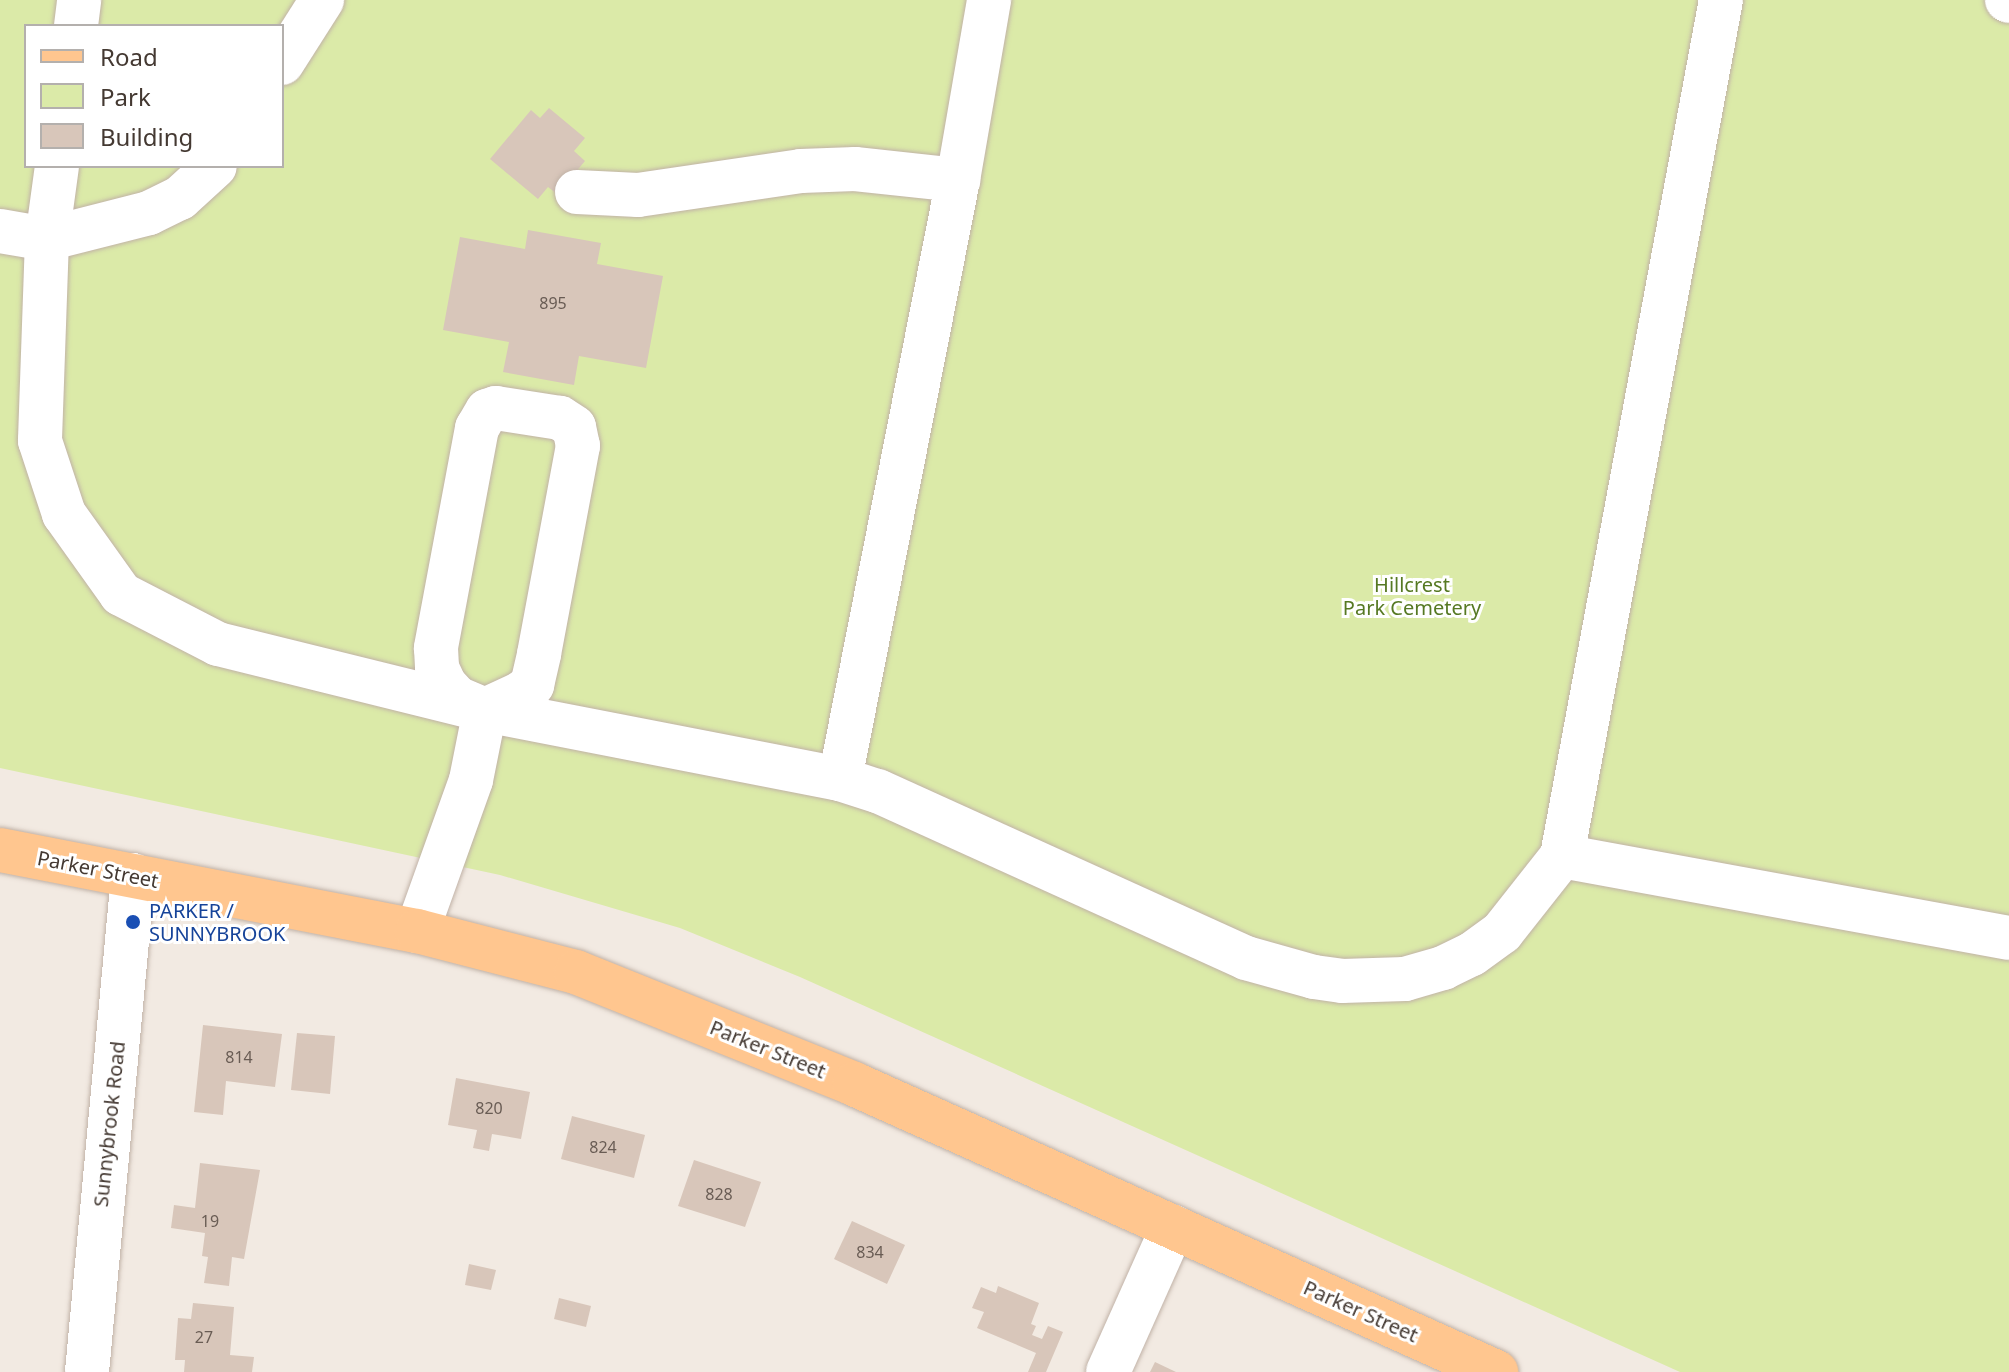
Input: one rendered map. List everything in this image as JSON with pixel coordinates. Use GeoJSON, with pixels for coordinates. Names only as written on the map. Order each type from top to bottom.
{"type":"FeatureCollection","features":[{"type":"Feature","properties":{"kind":"main road","name":"Parker Street"},"geometry":{"type":"LineString","coordinates":[[0,850],[417,931],[576,972],[854,1084],[1496,1372]]}},
{"type":"Feature","properties":{"kind":"street"},"geometry":{"type":"LineString","coordinates":[[76,24],[79,0]]}},
{"type":"Feature","properties":{"kind":"street"},"geometry":{"type":"LineString","coordinates":[[284,60],[322,0]]}},
{"type":"Feature","properties":{"kind":"street"},"geometry":{"type":"LineString","coordinates":[[840,779],[958,180],[989,0]]}},
{"type":"Feature","properties":{"kind":"street"},"geometry":{"type":"LineString","coordinates":[[57,168],[47,239],[40,441],[64,514],[121,594],[218,644],[485,710],[840,779],[904,802],[1246,958],[1342,981],[1405,979],[1443,968],[1472,954],[1502,932],[1562,856],[1721,0]]}},
{"type":"Feature","properties":{"kind":"street"},"geometry":{"type":"LineString","coordinates":[[0,231],[47,239],[149,213],[180,198],[213,168]]}},
{"type":"Feature","properties":{"kind":"street"},"geometry":{"type":"LineString","coordinates":[[577,192],[638,195],[801,171],[842,169],[958,180]]}},
{"type":"Feature","properties":{"kind":"street"},"geometry":{"type":"LineString","coordinates":[[504,408],[569,422],[578,436],[578,446],[532,685],[507,702],[485,710],[457,698],[445,685],[437,668],[436,648],[477,428],[487,411],[504,408]]}},
{"type":"Feature","properties":{"kind":"street"},"geometry":{"type":"LineString","coordinates":[[417,931],[471,780],[485,710]]}},
{"type":"Feature","properties":{"kind":"street"},"geometry":{"type":"LineString","coordinates":[[1562,856],[2009,938]]}},
{"type":"Feature","properties":{"kind":"street","name":"Sunnybrook Road"},"geometry":{"type":"LineString","coordinates":[[87,1372],[133,875]]}},
{"type":"Feature","properties":{"kind":"street"},"geometry":{"type":"LineString","coordinates":[[1108,1372],[1173,1227]]}},
{"type":"Feature","properties":{"kind":"green space","name":"Hillcrest Park Cemetery"},"geometry":{"type":"Polygon","coordinates":[[[0,0],[2009,0],[2009,1372],[1680,1372],[800,977],[680,928],[500,875],[0,768],[0,0]]]}},
{"type":"Feature","properties":{"kind":"building"},"geometry":{"type":"Polygon","coordinates":[[[549,108],[585,138],[574,151],[585,161],[557,194],[548,187],[538,199],[490,159],[531,110],[540,118],[549,108]]]}},
{"type":"Feature","properties":{"kind":"building"},"geometry":{"type":"Polygon","coordinates":[[[528,230],[601,243],[597,264],[663,276],[646,368],[579,356],[574,385],[503,372],[509,342],[443,330],[460,237],[525,249],[528,230]]]}},
{"type":"Feature","properties":{"kind":"building"},"geometry":{"type":"Polygon","coordinates":[[[203,1025],[282,1034],[275,1087],[226,1081],[223,1115],[194,1112],[203,1025]]]}},
{"type":"Feature","properties":{"kind":"building"},"geometry":{"type":"Polygon","coordinates":[[[297,1033],[335,1036],[330,1094],[291,1090],[297,1033]]]}},
{"type":"Feature","properties":{"kind":"building"},"geometry":{"type":"Polygon","coordinates":[[[456,1078],[530,1092],[521,1139],[492,1134],[489,1151],[473,1148],[477,1130],[448,1125],[456,1078]]]}},
{"type":"Feature","properties":{"kind":"building"},"geometry":{"type":"Polygon","coordinates":[[[572,1116],[645,1135],[634,1178],[561,1159],[572,1116]]]}},
{"type":"Feature","properties":{"kind":"building"},"geometry":{"type":"Polygon","coordinates":[[[694,1160],[761,1182],[745,1227],[678,1206],[694,1160]]]}},
{"type":"Feature","properties":{"kind":"building"},"geometry":{"type":"Polygon","coordinates":[[[200,1163],[260,1170],[244,1259],[232,1257],[229,1286],[204,1283],[208,1257],[202,1256],[205,1233],[171,1228],[174,1205],[195,1208],[200,1163]]]}},
{"type":"Feature","properties":{"kind":"building"},"geometry":{"type":"Polygon","coordinates":[[[852,1221],[905,1245],[887,1284],[834,1259],[852,1221]]]}},
{"type":"Feature","properties":{"kind":"building"},"geometry":{"type":"Polygon","coordinates":[[[469,1264],[496,1270],[491,1290],[465,1285],[469,1264]]]}},
{"type":"Feature","properties":{"kind":"building"},"geometry":{"type":"Polygon","coordinates":[[[998,1286],[1039,1303],[1031,1324],[1036,1326],[1032,1335],[1042,1339],[1048,1326],[1063,1332],[1046,1372],[1028,1372],[1036,1353],[977,1328],[984,1312],[972,1308],[981,1287],[996,1293],[998,1286]]]}},
{"type":"Feature","properties":{"kind":"building"},"geometry":{"type":"Polygon","coordinates":[[[559,1298],[591,1306],[586,1327],[554,1319],[559,1298]]]}},
{"type":"Feature","properties":{"kind":"building"},"geometry":{"type":"Polygon","coordinates":[[[193,1303],[234,1307],[230,1355],[254,1357],[252,1372],[184,1372],[185,1360],[175,1360],[178,1318],[191,1319],[193,1303]]]}},
{"type":"Feature","properties":{"kind":"building"},"geometry":{"type":"Polygon","coordinates":[[[1155,1362],[1176,1372],[1150,1372],[1155,1362]]]}},
{"type":"Feature","properties":{"kind":"place","name":"PARKER / SUNNYBROOK"},"geometry":{"type":"Point","coordinates":[133,922]}}]}
